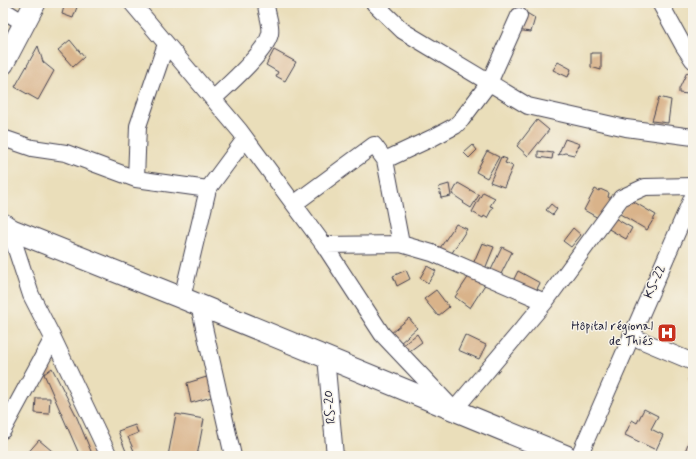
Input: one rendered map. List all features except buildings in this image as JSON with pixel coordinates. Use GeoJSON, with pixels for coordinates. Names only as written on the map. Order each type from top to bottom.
{"type":"FeatureCollection","features":[{"type":"Feature","properties":{"kind":"main road"},"geometry":{"type":"LineString","coordinates":[[3,64],[35,3]]}},
{"type":"Feature","properties":{"kind":"main road"},"geometry":{"type":"LineString","coordinates":[[6,227],[566,456]]}},
{"type":"Feature","properties":{"kind":"street"},"geometry":{"type":"LineString","coordinates":[[132,3],[245,139],[324,245],[382,334],[454,410],[545,302],[621,198],[645,187],[693,186]]}},
{"type":"Feature","properties":{"kind":"street"},"geometry":{"type":"LineString","coordinates":[[213,99],[234,80],[262,49],[270,34],[270,23],[266,3]]}},
{"type":"Feature","properties":{"kind":"street"},"geometry":{"type":"LineString","coordinates":[[374,3],[402,31],[528,106],[626,128],[693,137]]}},
{"type":"Feature","properties":{"kind":"street"},"geometry":{"type":"LineString","coordinates":[[660,3],[693,60]]}},
{"type":"Feature","properties":{"kind":"street"},"geometry":{"type":"LineString","coordinates":[[3,10],[24,23]]}},
{"type":"Feature","properties":{"kind":"street"},"geometry":{"type":"LineString","coordinates":[[385,160],[455,126],[462,119],[490,83],[519,16]]}},
{"type":"Feature","properties":{"kind":"street"},"geometry":{"type":"LineString","coordinates":[[136,179],[138,126],[166,44]]}},
{"type":"Feature","properties":{"kind":"street"},"geometry":{"type":"LineString","coordinates":[[3,138],[32,148],[66,153],[136,179],[208,190]]}},
{"type":"Feature","properties":{"kind":"street"},"geometry":{"type":"LineString","coordinates":[[233,456],[190,302],[208,190],[245,139]]}},
{"type":"Feature","properties":{"kind":"street"},"geometry":{"type":"LineString","coordinates":[[294,204],[374,145],[385,160],[401,244]]}},
{"type":"Feature","properties":{"kind":"street","name":"KS-22"},"geometry":{"type":"LineString","coordinates":[[579,456],[693,196]]}},
{"type":"Feature","properties":{"kind":"street"},"geometry":{"type":"LineString","coordinates":[[6,227],[16,249],[31,295],[109,456]]}},
{"type":"Feature","properties":{"kind":"street"},"geometry":{"type":"LineString","coordinates":[[324,245],[401,244],[432,253],[545,302]]}},
{"type":"Feature","properties":{"kind":"street"},"geometry":{"type":"LineString","coordinates":[[631,336],[693,362]]}},
{"type":"Feature","properties":{"kind":"street"},"geometry":{"type":"LineString","coordinates":[[3,430],[53,338]]}},
{"type":"Feature","properties":{"kind":"street","name":"RS-20"},"geometry":{"type":"LineString","coordinates":[[326,357],[335,456]]}},
{"type":"Feature","properties":{"kind":"place","name":"Hôpital régional de Thiés"},"geometry":{"type":"Point","coordinates":[667,333]}}]}
